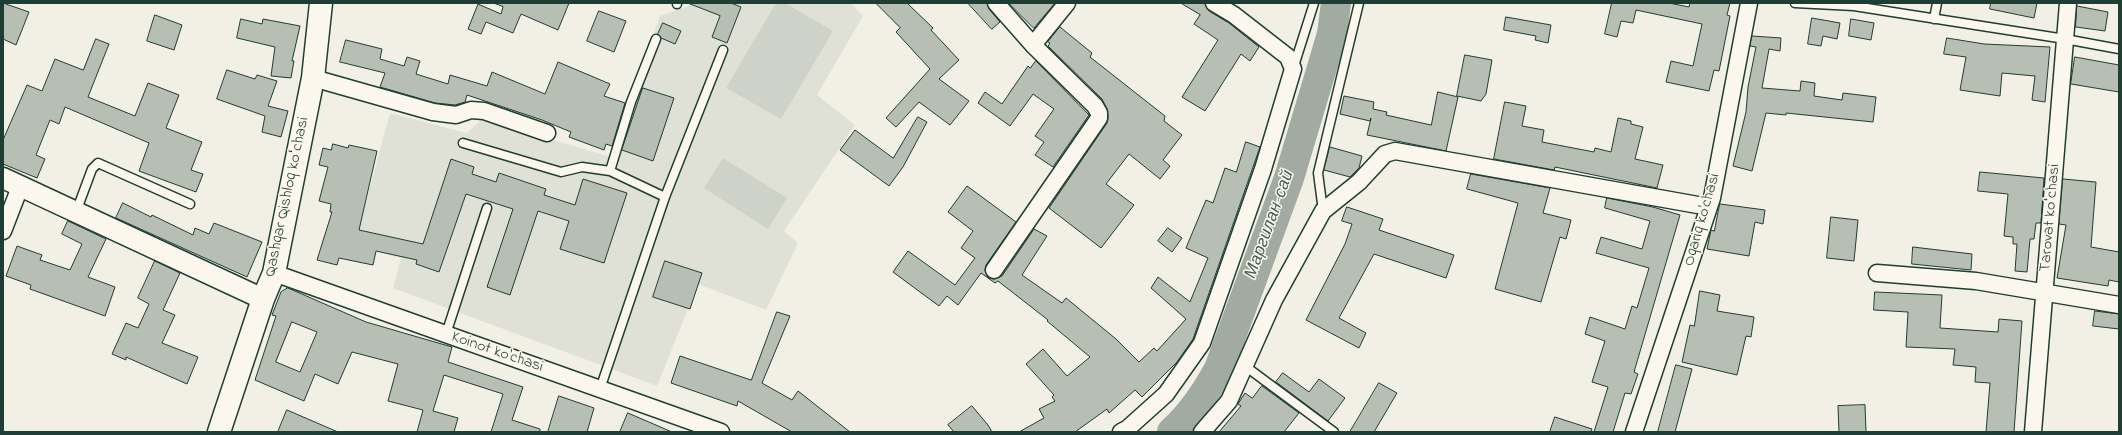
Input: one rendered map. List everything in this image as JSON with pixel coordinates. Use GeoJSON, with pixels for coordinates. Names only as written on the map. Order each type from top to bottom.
{"type":"FeatureCollection","features":[{"type":"Feature","properties":{"kind":"main road","name":"Qashqar Qishloq koʻchasi"},"geometry":{"type":"LineString","coordinates":[[219,432],[263,299],[274,273],[313,78],[321,3]]}},
{"type":"Feature","properties":{"kind":"street"},"geometry":{"type":"LineString","coordinates":[[994,270],[1099,118],[1099,112],[1095,106],[1033,44],[996,3]]}},
{"type":"Feature","properties":{"kind":"street"},"geometry":{"type":"LineString","coordinates":[[1033,44],[1067,3]]}},
{"type":"Feature","properties":{"kind":"street"},"geometry":{"type":"LineString","coordinates":[[1121,432],[1127,430],[1166,394],[1202,343],[1263,169],[1293,69],[1288,58],[1234,15],[1214,3]]}},
{"type":"Feature","properties":{"kind":"street","name":"Oqariq ko'chasi"},"geometry":{"type":"LineString","coordinates":[[1634,432],[1709,207],[1750,3]]}},
{"type":"Feature","properties":{"kind":"street","name":"Tarovat koʻchasi"},"geometry":{"type":"LineString","coordinates":[[2033,432],[2068,3]]}},
{"type":"Feature","properties":{"kind":"street"},"geometry":{"type":"LineString","coordinates":[[313,78],[433,112],[456,115],[471,110],[484,111],[547,132]]}},
{"type":"Feature","properties":{"kind":"street"},"geometry":{"type":"LineString","coordinates":[[1202,432],[1229,401],[1274,300],[1322,211],[1359,182],[1386,154],[1395,151],[1709,207]]}},
{"type":"Feature","properties":{"kind":"street"},"geometry":{"type":"LineString","coordinates":[[3,231],[11,182],[263,299]]}},
{"type":"Feature","properties":{"kind":"street","name":"Koinot ko'chasi"},"geometry":{"type":"LineString","coordinates":[[274,273],[721,432]]}},
{"type":"Feature","properties":{"kind":"street"},"geometry":{"type":"LineString","coordinates":[[1877,273],[1976,281],[2119,304]]}},
{"type":"Feature","properties":{"kind":"lane"},"geometry":{"type":"LineString","coordinates":[[1293,69],[1314,3]]}},
{"type":"Feature","properties":{"kind":"lane"},"geometry":{"type":"LineString","coordinates":[[1322,211],[1318,174],[1360,3]]}},
{"type":"Feature","properties":{"kind":"lane"},"geometry":{"type":"LineString","coordinates":[[1795,3],[1854,6],[2065,39],[2119,49]]}},
{"type":"Feature","properties":{"kind":"lane"},"geometry":{"type":"LineString","coordinates":[[1934,19],[1937,3]]}},
{"type":"Feature","properties":{"kind":"lane"},"geometry":{"type":"LineString","coordinates":[[610,171],[631,102],[656,39]]}},
{"type":"Feature","properties":{"kind":"lane"},"geometry":{"type":"LineString","coordinates":[[600,389],[665,197],[722,50]]}},
{"type":"Feature","properties":{"kind":"lane"},"geometry":{"type":"LineString","coordinates":[[463,142],[561,172],[582,166],[610,171],[665,197]]}},
{"type":"Feature","properties":{"kind":"lane"},"geometry":{"type":"LineString","coordinates":[[76,213],[92,169],[98,163],[190,204]]}},
{"type":"Feature","properties":{"kind":"lane"},"geometry":{"type":"LineString","coordinates":[[446,334],[487,208]]}},
{"type":"Feature","properties":{"kind":"lane"},"geometry":{"type":"LineString","coordinates":[[1244,366],[1334,432]]}},
{"type":"Feature","properties":{"kind":"shaded area"},"geometry":{"type":"Polygon","coordinates":[[[697,3],[851,3],[863,16],[817,95],[855,125],[784,231],[798,243],[766,310],[698,284],[657,386],[393,288],[401,258],[354,246],[390,113],[467,133],[482,119],[611,157],[660,16],[697,3]]]}},
{"type":"Feature","properties":{"kind":"shaded area"},"geometry":{"type":"Polygon","coordinates":[[[776,3],[785,3],[833,31],[781,119],[726,88],[776,3]]]}},
{"type":"Feature","properties":{"kind":"shaded area"},"geometry":{"type":"Polygon","coordinates":[[[723,158],[787,198],[768,229],[704,188],[723,158]]]}},
{"type":"Feature","properties":{"kind":"building"},"geometry":{"type":"Polygon","coordinates":[[[3,3],[29,12],[16,45],[3,39],[3,3]]]}},
{"type":"Feature","properties":{"kind":"building"},"geometry":{"type":"Polygon","coordinates":[[[494,3],[569,3],[558,30],[521,14],[513,33],[486,22],[481,34],[468,29],[478,4],[501,14],[503,7],[494,3]]]}},
{"type":"Feature","properties":{"kind":"building"},"geometry":{"type":"Polygon","coordinates":[[[688,3],[731,3],[741,7],[727,43],[712,37],[720,16],[688,3]]]}},
{"type":"Feature","properties":{"kind":"building"},"geometry":{"type":"Polygon","coordinates":[[[876,3],[907,3],[933,28],[931,30],[959,60],[939,79],[969,101],[950,125],[919,102],[896,127],[886,118],[930,69],[896,32],[900,28],[876,3]]]}},
{"type":"Feature","properties":{"kind":"building"},"geometry":{"type":"Polygon","coordinates":[[[968,3],[987,3],[989,9],[1000,22],[992,29],[968,3]]]}},
{"type":"Feature","properties":{"kind":"building"},"geometry":{"type":"Polygon","coordinates":[[[1009,3],[1055,3],[1034,28],[1009,3]]]}},
{"type":"Feature","properties":{"kind":"building"},"geometry":{"type":"Polygon","coordinates":[[[1181,3],[1205,3],[1209,11],[1229,23],[1259,47],[1250,61],[1241,54],[1205,111],[1182,97],[1218,40],[1194,24],[1200,15],[1181,3]]]}},
{"type":"Feature","properties":{"kind":"building"},"geometry":{"type":"Polygon","coordinates":[[[1612,3],[1669,3],[1689,7],[1690,3],[1730,3],[1727,15],[1730,16],[1719,71],[1714,70],[1709,91],[1666,82],[1671,61],[1693,66],[1702,24],[1636,10],[1633,23],[1621,21],[1617,37],[1605,34],[1612,3]]]}},
{"type":"Feature","properties":{"kind":"building"},"geometry":{"type":"Polygon","coordinates":[[[1991,3],[2037,3],[2034,18],[1990,9],[1991,3]]]}},
{"type":"Feature","properties":{"kind":"building"},"geometry":{"type":"Polygon","coordinates":[[[2077,6],[2108,12],[2105,31],[2076,27],[2077,6]]]}},
{"type":"Feature","properties":{"kind":"building"},"geometry":{"type":"Polygon","coordinates":[[[599,11],[626,21],[614,52],[587,41],[599,11]]]}},
{"type":"Feature","properties":{"kind":"building"},"geometry":{"type":"Polygon","coordinates":[[[155,15],[182,25],[174,50],[147,41],[155,15]]]}},
{"type":"Feature","properties":{"kind":"building"},"geometry":{"type":"Polygon","coordinates":[[[1506,17],[1551,25],[1548,43],[1535,40],[1536,36],[1504,30],[1506,17]]]}},
{"type":"Feature","properties":{"kind":"building"},"geometry":{"type":"Polygon","coordinates":[[[1812,18],[1840,23],[1837,39],[1823,36],[1821,46],[1808,44],[1812,18]]]}},
{"type":"Feature","properties":{"kind":"building"},"geometry":{"type":"Polygon","coordinates":[[[241,19],[262,24],[263,19],[300,26],[292,61],[294,61],[291,78],[271,76],[275,47],[237,38],[241,19]]]}},
{"type":"Feature","properties":{"kind":"building"},"geometry":{"type":"Polygon","coordinates":[[[1851,19],[1874,23],[1871,40],[1849,36],[1851,19]]]}},
{"type":"Feature","properties":{"kind":"building"},"geometry":{"type":"Polygon","coordinates":[[[663,23],[681,31],[675,44],[661,38],[658,34],[663,23]]]}},
{"type":"Feature","properties":{"kind":"building"},"geometry":{"type":"Polygon","coordinates":[[[1060,27],[1092,53],[1090,57],[1165,116],[1164,121],[1182,135],[1163,160],[1170,166],[1160,179],[1129,154],[1106,184],[1134,205],[1101,248],[1049,208],[1107,123],[1108,118],[1107,109],[1102,99],[1048,46],[1050,43],[1048,42],[1060,27]]]}},
{"type":"Feature","properties":{"kind":"building"},"geometry":{"type":"Polygon","coordinates":[[[1752,36],[1781,38],[1780,51],[1769,49],[1762,88],[1800,91],[1801,81],[1815,83],[1814,96],[1842,100],[1843,93],[1876,97],[1873,122],[1786,113],[1786,115],[1766,113],[1752,171],[1733,166],[1746,112],[1748,87],[1756,47],[1750,46],[1752,36]]]}},
{"type":"Feature","properties":{"kind":"building"},"geometry":{"type":"Polygon","coordinates":[[[1947,38],[1984,44],[2050,47],[2045,102],[2032,100],[2035,76],[2002,73],[2000,96],[1960,90],[1966,57],[1944,54],[1947,38]]]}},
{"type":"Feature","properties":{"kind":"building"},"geometry":{"type":"Polygon","coordinates":[[[96,39],[109,44],[88,97],[135,116],[148,83],[179,95],[166,128],[202,142],[191,170],[203,174],[196,192],[139,171],[149,143],[65,107],[59,124],[50,120],[36,155],[45,159],[37,178],[3,164],[3,140],[27,85],[42,91],[55,59],[83,70],[96,39]]]}},
{"type":"Feature","properties":{"kind":"building"},"geometry":{"type":"Polygon","coordinates":[[[346,40],[382,49],[380,59],[404,66],[407,57],[420,61],[416,74],[448,84],[450,75],[487,86],[492,72],[545,94],[558,62],[610,84],[604,96],[625,103],[612,146],[606,144],[604,150],[569,137],[571,132],[542,120],[467,95],[465,102],[455,105],[435,103],[380,87],[385,73],[340,62],[346,40]]]}},
{"type":"Feature","properties":{"kind":"building"},"geometry":{"type":"Polygon","coordinates":[[[1465,55],[1492,60],[1486,94],[1481,101],[1457,96],[1465,55]]]}},
{"type":"Feature","properties":{"kind":"building"},"geometry":{"type":"Polygon","coordinates":[[[2075,57],[2119,65],[2119,92],[2071,84],[2075,57]]]}},
{"type":"Feature","properties":{"kind":"building"},"geometry":{"type":"Polygon","coordinates":[[[1036,61],[1089,115],[1053,167],[1035,155],[1044,142],[1035,136],[1054,109],[1033,94],[1010,126],[978,103],[985,92],[1002,104],[1028,66],[1030,68],[1036,61]]]}},
{"type":"Feature","properties":{"kind":"building"},"geometry":{"type":"Polygon","coordinates":[[[227,70],[255,79],[257,75],[277,81],[268,106],[288,111],[281,137],[262,132],[265,116],[217,99],[227,70]]]}},
{"type":"Feature","properties":{"kind":"building"},"geometry":{"type":"Polygon","coordinates":[[[643,88],[674,98],[653,161],[622,150],[643,88]]]}},
{"type":"Feature","properties":{"kind":"building"},"geometry":{"type":"Polygon","coordinates":[[[1438,92],[1458,97],[1446,151],[1367,135],[1371,118],[1370,121],[1340,114],[1344,96],[1374,102],[1373,109],[1387,112],[1386,115],[1431,125],[1438,92]]]}},
{"type":"Feature","properties":{"kind":"building"},"geometry":{"type":"Polygon","coordinates":[[[1505,102],[1526,106],[1522,126],[1544,130],[1542,142],[1594,152],[1595,148],[1611,152],[1618,118],[1631,121],[1631,124],[1643,127],[1635,159],[1663,165],[1657,188],[1555,167],[1554,170],[1494,159],[1505,102]]]}},
{"type":"Feature","properties":{"kind":"building"},"geometry":{"type":"Polygon","coordinates":[[[918,117],[927,122],[903,167],[889,186],[840,150],[855,130],[893,158],[918,117]]]}},
{"type":"Feature","properties":{"kind":"building"},"geometry":{"type":"Polygon","coordinates":[[[1246,142],[1260,147],[1193,339],[1177,362],[1142,397],[1135,390],[1109,413],[1107,409],[1075,432],[1019,432],[1044,418],[1039,409],[1055,401],[1052,397],[1054,395],[1026,364],[1043,349],[1067,376],[1090,357],[1047,321],[1048,320],[998,281],[995,283],[988,278],[994,279],[1002,276],[1034,229],[1047,236],[1022,275],[1062,303],[1066,298],[1116,339],[1139,362],[1154,348],[1157,351],[1186,319],[1151,288],[1158,277],[1190,302],[1208,258],[1186,248],[1206,200],[1213,203],[1225,168],[1236,172],[1246,142]]]}},
{"type":"Feature","properties":{"kind":"building"},"geometry":{"type":"Polygon","coordinates":[[[333,144],[348,148],[349,145],[377,151],[359,230],[423,244],[451,159],[474,167],[472,174],[496,182],[499,173],[546,189],[544,195],[575,205],[583,179],[627,193],[604,263],[560,249],[569,221],[538,211],[510,295],[487,287],[513,209],[466,194],[439,272],[416,264],[417,260],[376,251],[373,265],[339,258],[337,265],[317,260],[332,212],[330,212],[331,204],[319,201],[328,167],[319,165],[323,148],[331,150],[333,144]]]}},
{"type":"Feature","properties":{"kind":"building"},"geometry":{"type":"Polygon","coordinates":[[[1330,147],[1362,156],[1359,168],[1350,177],[1324,170],[1330,147]]]}},
{"type":"Feature","properties":{"kind":"building"},"geometry":{"type":"Polygon","coordinates":[[[1980,172],[2044,178],[2041,223],[2036,223],[2034,239],[2030,239],[2027,272],[2015,271],[2017,244],[2013,244],[2013,237],[2004,236],[2008,194],[1978,191],[1980,172]]]}},
{"type":"Feature","properties":{"kind":"building"},"geometry":{"type":"Polygon","coordinates":[[[1471,174],[1550,188],[1543,213],[1571,220],[1566,239],[1560,237],[1541,302],[1495,289],[1518,203],[1467,189],[1471,174]]]}},
{"type":"Feature","properties":{"kind":"building"},"geometry":{"type":"Polygon","coordinates":[[[2063,179],[2096,182],[2091,247],[2119,252],[2119,282],[2109,280],[2108,286],[2057,278],[2066,225],[2059,224],[2063,179]]]}},
{"type":"Feature","properties":{"kind":"building"},"geometry":{"type":"Polygon","coordinates":[[[967,186],[1016,222],[986,265],[985,270],[988,278],[981,273],[958,305],[947,296],[939,306],[893,272],[908,251],[955,285],[975,258],[961,248],[973,231],[948,212],[967,186]]]}},
{"type":"Feature","properties":{"kind":"building"},"geometry":{"type":"Polygon","coordinates":[[[1607,198],[1653,207],[1680,215],[1634,372],[1638,374],[1631,394],[1625,393],[1613,432],[1594,432],[1608,387],[1592,382],[1605,341],[1585,334],[1590,317],[1625,329],[1632,306],[1637,308],[1649,268],[1596,253],[1601,237],[1642,249],[1650,221],[1605,208],[1607,198]]]}},
{"type":"Feature","properties":{"kind":"building"},"geometry":{"type":"Polygon","coordinates":[[[123,203],[193,235],[195,228],[209,234],[214,223],[262,242],[247,277],[116,218],[123,203]]]}},
{"type":"Feature","properties":{"kind":"building"},"geometry":{"type":"Polygon","coordinates":[[[1720,204],[1765,210],[1763,224],[1755,222],[1749,256],[1707,249],[1711,230],[1714,231],[1720,204]]]}},
{"type":"Feature","properties":{"kind":"building"},"geometry":{"type":"Polygon","coordinates":[[[1347,207],[1383,219],[1379,230],[1454,255],[1446,278],[1374,254],[1339,318],[1366,333],[1359,348],[1306,320],[1345,244],[1352,224],[1342,221],[1347,207]]]}},
{"type":"Feature","properties":{"kind":"building"},"geometry":{"type":"Polygon","coordinates":[[[1831,217],[1858,220],[1854,261],[1827,258],[1831,217]]]}},
{"type":"Feature","properties":{"kind":"building"},"geometry":{"type":"Polygon","coordinates":[[[68,221],[106,239],[88,277],[115,287],[105,316],[30,289],[31,285],[6,276],[17,246],[42,255],[40,260],[70,270],[82,244],[62,234],[68,221]]]}},
{"type":"Feature","properties":{"kind":"building"},"geometry":{"type":"Polygon","coordinates":[[[1168,228],[1182,238],[1172,252],[1158,241],[1168,228]]]}},
{"type":"Feature","properties":{"kind":"building"},"geometry":{"type":"Polygon","coordinates":[[[1913,247],[1972,254],[1971,270],[1912,264],[1913,247]]]}},
{"type":"Feature","properties":{"kind":"building"},"geometry":{"type":"Polygon","coordinates":[[[155,261],[180,273],[163,310],[175,315],[162,343],[198,357],[187,384],[126,357],[126,360],[112,354],[126,323],[138,328],[149,304],[138,298],[155,261]]]}},
{"type":"Feature","properties":{"kind":"building"},"geometry":{"type":"Polygon","coordinates":[[[665,261],[702,273],[690,309],[653,297],[665,261]]]}},
{"type":"Feature","properties":{"kind":"building"},"geometry":{"type":"Polygon","coordinates":[[[288,288],[366,322],[452,347],[448,362],[523,387],[512,420],[540,429],[540,432],[491,432],[503,394],[444,375],[433,411],[458,418],[454,432],[417,432],[423,410],[388,401],[398,364],[352,352],[338,384],[315,374],[304,401],[255,380],[276,316],[272,315],[281,292],[288,288]],[[292,322],[276,362],[300,372],[317,332],[292,322]]]}},
{"type":"Feature","properties":{"kind":"building"},"geometry":{"type":"Polygon","coordinates":[[[1700,291],[1720,295],[1717,311],[1754,317],[1751,337],[1746,336],[1737,375],[1682,362],[1690,325],[1694,326],[1700,291]]]}},
{"type":"Feature","properties":{"kind":"building"},"geometry":{"type":"Polygon","coordinates":[[[1875,292],[1942,295],[1940,328],[1998,332],[1999,319],[2022,321],[2014,432],[1986,432],[1990,383],[1975,382],[1976,367],[1953,365],[1955,349],[1906,347],[1908,312],[1874,310],[1875,292]]]}},
{"type":"Feature","properties":{"kind":"building"},"geometry":{"type":"Polygon","coordinates":[[[2095,311],[2119,314],[2119,329],[2093,326],[2095,311]]]}},
{"type":"Feature","properties":{"kind":"building"},"geometry":{"type":"Polygon","coordinates":[[[777,312],[790,316],[762,383],[792,400],[798,391],[850,432],[792,432],[738,401],[737,406],[671,383],[680,356],[751,380],[777,312]]]}},
{"type":"Feature","properties":{"kind":"building"},"geometry":{"type":"Polygon","coordinates":[[[1676,365],[1692,369],[1675,432],[1658,432],[1676,365]]]}},
{"type":"Feature","properties":{"kind":"building"},"geometry":{"type":"Polygon","coordinates":[[[1283,373],[1309,392],[1319,379],[1345,398],[1328,421],[1276,382],[1283,373]]]}},
{"type":"Feature","properties":{"kind":"building"},"geometry":{"type":"Polygon","coordinates":[[[1379,383],[1397,393],[1374,432],[1350,432],[1379,383]]]}},
{"type":"Feature","properties":{"kind":"building"},"geometry":{"type":"Polygon","coordinates":[[[1262,386],[1299,413],[1284,432],[1219,432],[1241,406],[1238,404],[1245,393],[1252,398],[1262,386]]]}},
{"type":"Feature","properties":{"kind":"building"},"geometry":{"type":"Polygon","coordinates":[[[559,396],[594,408],[587,432],[548,432],[559,396]]]}},
{"type":"Feature","properties":{"kind":"building"},"geometry":{"type":"Polygon","coordinates":[[[1865,405],[1866,432],[1839,432],[1838,406],[1865,405]]]}},
{"type":"Feature","properties":{"kind":"building"},"geometry":{"type":"Polygon","coordinates":[[[972,406],[992,432],[954,432],[948,425],[972,406]]]}},
{"type":"Feature","properties":{"kind":"building"},"geometry":{"type":"Polygon","coordinates":[[[287,410],[338,432],[278,432],[287,410]]]}},
{"type":"Feature","properties":{"kind":"building"},"geometry":{"type":"Polygon","coordinates":[[[628,413],[672,432],[620,432],[628,413]]]}},
{"type":"Feature","properties":{"kind":"building"},"geometry":{"type":"Polygon","coordinates":[[[1555,417],[1592,429],[1591,432],[1550,432],[1555,417]]]}},
{"type":"Feature","properties":{"kind":"waterway","name":"Маргилан-сай"},"geometry":{"type":"LineString","coordinates":[[1172,432],[1198,403],[1219,369],[1289,178],[1332,34],[1336,3]]}}]}
